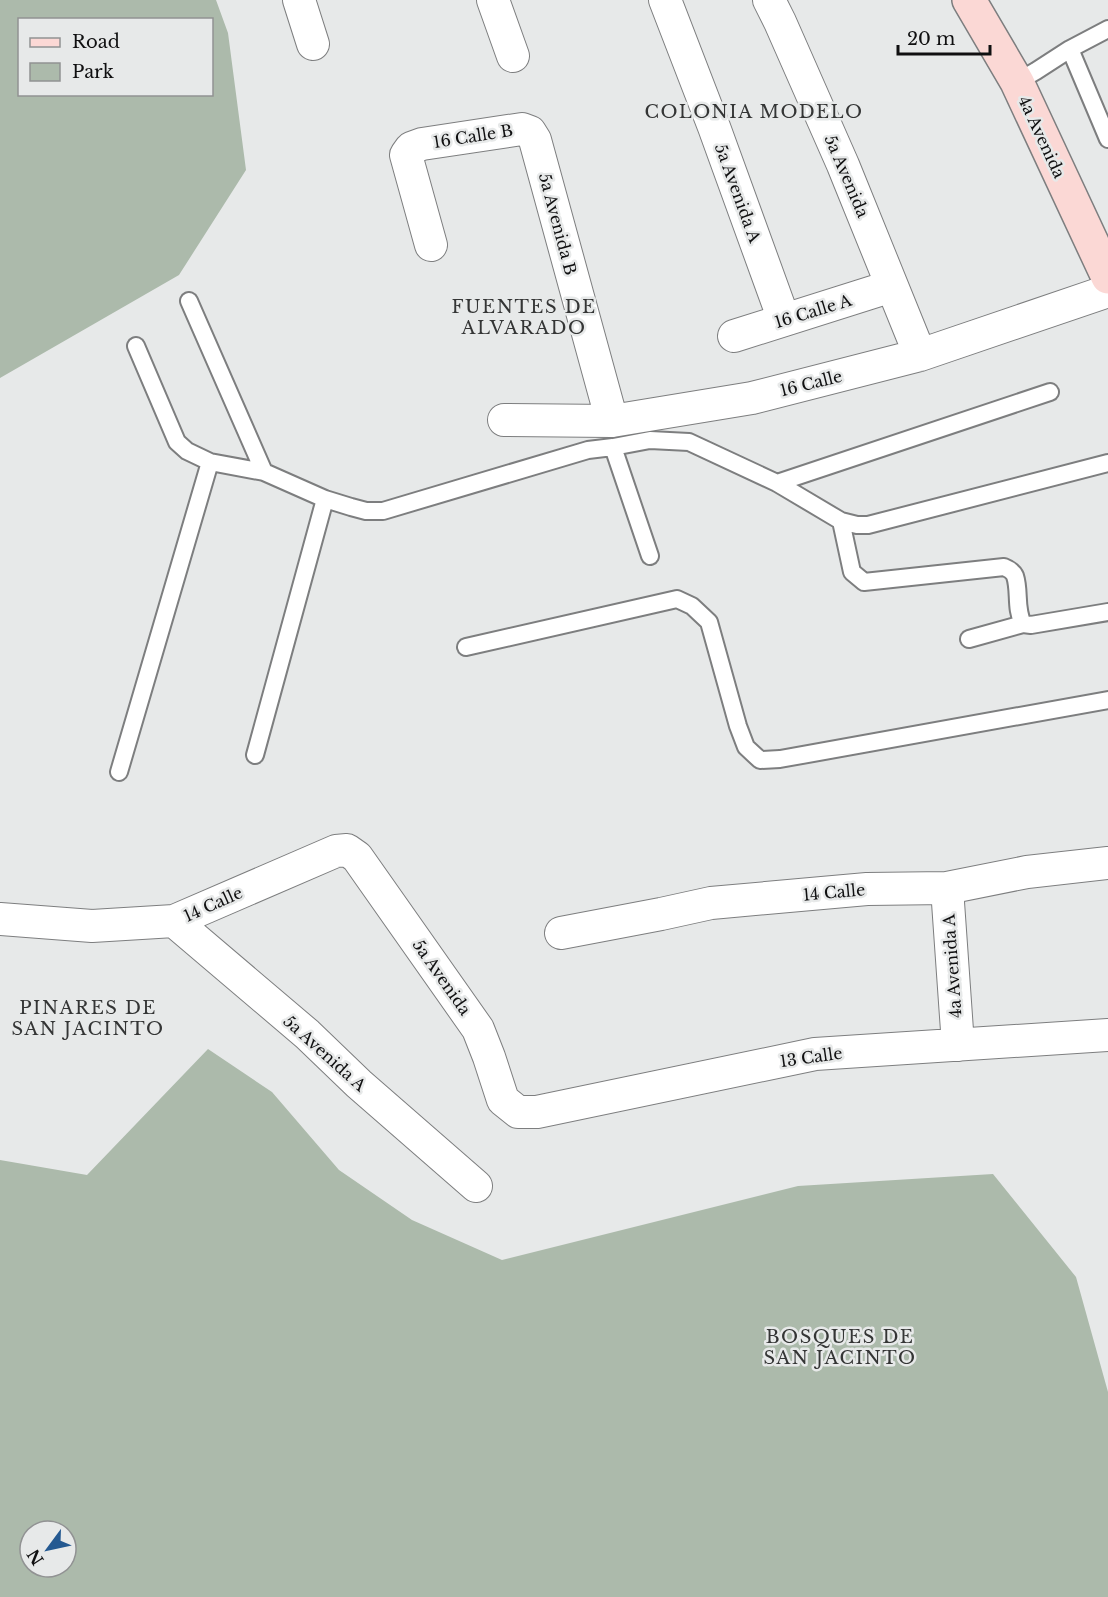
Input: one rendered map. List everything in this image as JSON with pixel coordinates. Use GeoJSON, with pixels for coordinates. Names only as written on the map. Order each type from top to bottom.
{"type":"FeatureCollection","features":[{"type":"Feature","properties":{"kind":"street"},"geometry":{"type":"LineString","coordinates":[[299,0],[313,44]]}},
{"type":"Feature","properties":{"kind":"street"},"geometry":{"type":"LineString","coordinates":[[493,0],[513,56]]}},
{"type":"Feature","properties":{"kind":"street","name":"5a Avenida A"},"geometry":{"type":"LineString","coordinates":[[665,0],[784,320]]}},
{"type":"Feature","properties":{"kind":"street","name":"5a Avenida"},"geometry":{"type":"LineString","coordinates":[[769,0],[843,165],[920,355]]}},
{"type":"Feature","properties":{"kind":"street","name":"4a Avenida"},"geometry":{"type":"LineString","coordinates":[[969,0],[1017,82],[1108,277]]}},
{"type":"Feature","properties":{"kind":"street","name":"16 Calle B"},"geometry":{"type":"LineString","coordinates":[[431,245],[406,154],[411,148],[422,144],[522,129],[530,132]]}},
{"type":"Feature","properties":{"kind":"street","name":"5a Avenida B"},"geometry":{"type":"LineString","coordinates":[[530,132],[535,140],[613,434]]}},
{"type":"Feature","properties":{"kind":"street","name":"16 Calle A"},"geometry":{"type":"LineString","coordinates":[[734,336],[892,286]]}},
{"type":"Feature","properties":{"kind":"street","name":"16 Calle"},"geometry":{"type":"LineString","coordinates":[[504,420],[613,434],[920,355],[1108,291]]}},
{"type":"Feature","properties":{"kind":"street","name":"5a Avenida"},"geometry":{"type":"LineString","coordinates":[[347,850],[357,857],[478,1029],[503,1100],[518,1112]]}},
{"type":"Feature","properties":{"kind":"street","name":"14 Calle"},"geometry":{"type":"LineString","coordinates":[[0,919],[92,926],[174,921],[336,851],[347,850]]}},
{"type":"Feature","properties":{"kind":"street","name":"14 Calle"},"geometry":{"type":"LineString","coordinates":[[561,933],[711,903],[867,889],[947,888],[1027,872],[1108,863]]}},
{"type":"Feature","properties":{"kind":"street","name":"4a Avenida A"},"geometry":{"type":"LineString","coordinates":[[947,888],[958,1046]]}},
{"type":"Feature","properties":{"kind":"street","name":"5a Avenida A"},"geometry":{"type":"LineString","coordinates":[[174,921],[307,1034],[359,1084],[476,1186]]}},
{"type":"Feature","properties":{"kind":"street","name":"13 Calle"},"geometry":{"type":"LineString","coordinates":[[518,1112],[537,1112],[815,1054],[1108,1035]]}},
{"type":"Feature","properties":{"kind":"lane"},"geometry":{"type":"LineString","coordinates":[[1017,82],[1108,28]]}},
{"type":"Feature","properties":{"kind":"lane"},"geometry":{"type":"LineString","coordinates":[[1070,49],[1108,140]]}},
{"type":"Feature","properties":{"kind":"lane"},"geometry":{"type":"LineString","coordinates":[[189,300],[264,472]]}},
{"type":"Feature","properties":{"kind":"lane"},"geometry":{"type":"LineString","coordinates":[[136,346],[177,442],[187,452],[210,462],[264,472],[325,499],[366,512],[383,511],[588,450],[613,434],[650,440],[689,442],[777,483],[841,522],[857,525],[868,525],[1108,463]]}},
{"type":"Feature","properties":{"kind":"lane"},"geometry":{"type":"LineString","coordinates":[[777,483],[1050,392]]}},
{"type":"Feature","properties":{"kind":"lane"},"geometry":{"type":"LineString","coordinates":[[613,434],[650,556]]}},
{"type":"Feature","properties":{"kind":"lane"},"geometry":{"type":"LineString","coordinates":[[119,772],[210,462]]}},
{"type":"Feature","properties":{"kind":"lane"},"geometry":{"type":"LineString","coordinates":[[255,755],[325,499]]}},
{"type":"Feature","properties":{"kind":"lane"},"geometry":{"type":"LineString","coordinates":[[841,522],[852,572],[864,582],[1004,567],[1011,570],[1015,576],[1023,624]]}},
{"type":"Feature","properties":{"kind":"lane"},"geometry":{"type":"LineString","coordinates":[[466,647],[677,598],[692,606],[708,622],[738,726],[746,747],[760,760],[780,759],[1108,700]]}},
{"type":"Feature","properties":{"kind":"lane"},"geometry":{"type":"LineString","coordinates":[[969,639],[1023,624],[1031,625],[1108,612]]}},
{"type":"Feature","properties":{"kind":"green space"},"geometry":{"type":"Polygon","coordinates":[[[0,0],[216,0],[228,33],[246,170],[179,275],[0,378],[0,0]]]}},
{"type":"Feature","properties":{"kind":"green space"},"geometry":{"type":"Polygon","coordinates":[[[208,1049],[272,1092],[339,1170],[412,1220],[502,1260],[798,1186],[993,1174],[1076,1277],[1108,1392],[1108,1597],[0,1597],[0,1160],[87,1175],[208,1049]]]}},
{"type":"Feature","properties":{"kind":"district","name":"COLONIA MODELO"},"geometry":{"type":"Point","coordinates":[754,112]}},
{"type":"Feature","properties":{"kind":"district","name":"FUENTES DE ALVARADO"},"geometry":{"type":"Point","coordinates":[524,317]}},
{"type":"Feature","properties":{"kind":"district","name":"PINARES DE SAN JACINTO"},"geometry":{"type":"Point","coordinates":[88,1018]}},
{"type":"Feature","properties":{"kind":"district","name":"BOSQUES DE SAN JACINTO"},"geometry":{"type":"Point","coordinates":[840,1347]}}]}
